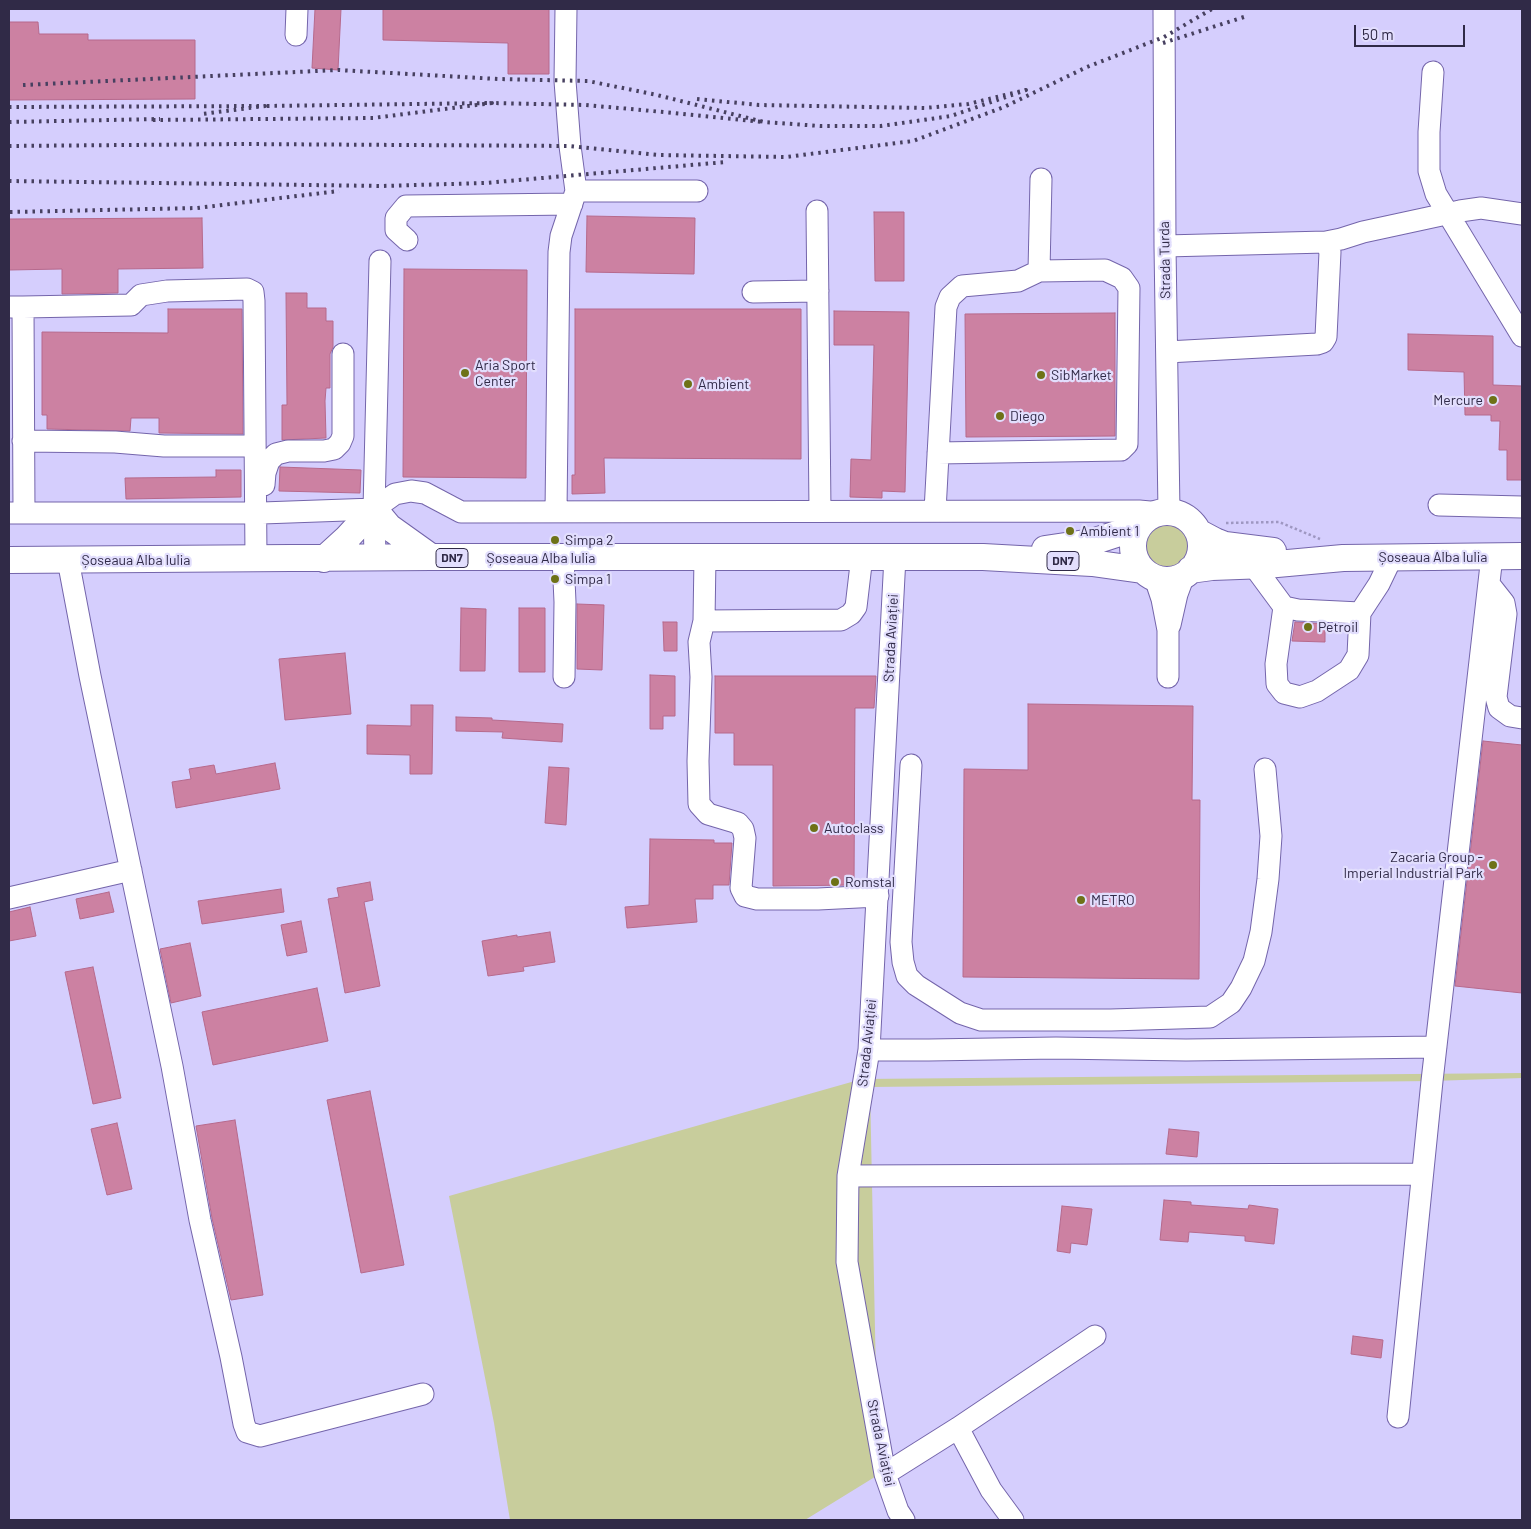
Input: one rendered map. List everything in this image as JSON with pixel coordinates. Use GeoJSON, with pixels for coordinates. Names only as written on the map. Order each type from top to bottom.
{"type":"FeatureCollection","features":[{"type":"Feature","properties":{"kind":"main road"},"geometry":{"type":"LineString","coordinates":[[324,559],[374,509],[389,527],[431,558]]}},
{"type":"Feature","properties":{"kind":"main road","name":"DN7"},"geometry":{"type":"LineString","coordinates":[[1147,518],[1175,513],[1209,527]]}},
{"type":"Feature","properties":{"kind":"main road"},"geometry":{"type":"LineString","coordinates":[[1147,518],[1134,538],[1133,549],[1136,560],[1148,574]]}},
{"type":"Feature","properties":{"kind":"main road","name":"Șoseaua Alba Iulia"},"geometry":{"type":"LineString","coordinates":[[983,557],[1092,542],[1147,518]]}},
{"type":"Feature","properties":{"kind":"main road"},"geometry":{"type":"LineString","coordinates":[[1187,573],[1197,562],[1200,542],[1209,527]]}},
{"type":"Feature","properties":{"kind":"main road","name":"Șoseaua Alba Iulia"},"geometry":{"type":"LineString","coordinates":[[1209,527],[1214,541],[1242,548],[1343,558]]}},
{"type":"Feature","properties":{"kind":"main road","name":"Șoseaua Alba Iulia"},"geometry":{"type":"LineString","coordinates":[[9,560],[983,557],[1092,563],[1148,574]]}},
{"type":"Feature","properties":{"kind":"main road","name":"Șoseaua Alba Iulia"},"geometry":{"type":"LineString","coordinates":[[1187,573],[1212,567],[1343,558],[1511,557]]}},
{"type":"Feature","properties":{"kind":"main road","name":"DN7"},"geometry":{"type":"LineString","coordinates":[[1148,574],[1170,580],[1187,573]]}},
{"type":"Feature","properties":{"kind":"street"},"geometry":{"type":"LineString","coordinates":[[296,35],[297,9]]}},
{"type":"Feature","properties":{"kind":"street"},"geometry":{"type":"LineString","coordinates":[[556,512],[559,252],[561,236],[574,197],[565,81],[566,9]]}},
{"type":"Feature","properties":{"kind":"street","name":"Strada Turda"},"geometry":{"type":"LineString","coordinates":[[1147,518],[1167,352],[1164,9]]}},
{"type":"Feature","properties":{"kind":"street"},"geometry":{"type":"LineString","coordinates":[[1433,72],[1429,132],[1429,171],[1436,194],[1522,336]]}},
{"type":"Feature","properties":{"kind":"street"},"geometry":{"type":"LineString","coordinates":[[1040,270],[1042,179]]}},
{"type":"Feature","properties":{"kind":"street"},"geometry":{"type":"LineString","coordinates":[[407,240],[396,230],[396,218],[406,206],[697,191]]}},
{"type":"Feature","properties":{"kind":"street"},"geometry":{"type":"LineString","coordinates":[[1165,246],[1326,242],[1363,232],[1481,208],[1522,214]]}},
{"type":"Feature","properties":{"kind":"street"},"geometry":{"type":"LineString","coordinates":[[818,211],[820,511]]}},
{"type":"Feature","properties":{"kind":"street"},"geometry":{"type":"LineString","coordinates":[[1167,352],[1317,344],[1323,342],[1326,337],[1330,252],[1326,242]]}},
{"type":"Feature","properties":{"kind":"street"},"geometry":{"type":"LineString","coordinates":[[375,559],[374,509],[380,260]]}},
{"type":"Feature","properties":{"kind":"street"},"geometry":{"type":"LineString","coordinates":[[935,511],[938,453],[946,307],[950,297],[962,286],[1018,281],[1040,270],[1105,270],[1122,278],[1128,288],[1127,444],[1122,450],[938,453]]}},
{"type":"Feature","properties":{"kind":"street"},"geometry":{"type":"LineString","coordinates":[[259,513],[255,444],[253,292],[247,289],[167,291],[141,295],[131,305],[16,307],[23,441],[16,513],[259,513],[374,509],[395,494],[411,491],[425,493],[461,512],[935,511],[1147,518]]}},
{"type":"Feature","properties":{"kind":"street"},"geometry":{"type":"LineString","coordinates":[[753,292],[818,291]]}},
{"type":"Feature","properties":{"kind":"street"},"geometry":{"type":"LineString","coordinates":[[256,559],[259,513],[268,461],[276,454],[288,451],[324,451],[334,449],[344,436],[343,354]]}},
{"type":"Feature","properties":{"kind":"street"},"geometry":{"type":"LineString","coordinates":[[23,441],[115,442],[164,446],[245,446],[255,444]]}},
{"type":"Feature","properties":{"kind":"street"},"geometry":{"type":"LineString","coordinates":[[1439,505],[1522,508]]}},
{"type":"Feature","properties":{"kind":"street"},"geometry":{"type":"LineString","coordinates":[[704,621],[840,620],[851,614],[856,607],[862,556]]}},
{"type":"Feature","properties":{"kind":"street"},"geometry":{"type":"LineString","coordinates":[[705,557],[704,621],[699,642],[701,677],[698,760],[699,804],[708,814],[738,823],[743,829],[745,838],[741,888],[744,896],[758,899],[878,896]]}},
{"type":"Feature","properties":{"kind":"street","name":"Strada Aviației"},"geometry":{"type":"LineString","coordinates":[[896,557],[869,1050],[848,1176],[847,1262],[885,1474],[898,1511],[904,1520]]}},
{"type":"Feature","properties":{"kind":"street"},"geometry":{"type":"LineString","coordinates":[[1284,607],[1276,664],[1277,684],[1284,693],[1300,697],[1317,691],[1349,670],[1358,655],[1360,613],[1379,584],[1392,557]]}},
{"type":"Feature","properties":{"kind":"street"},"geometry":{"type":"LineString","coordinates":[[1398,1417],[1422,1174],[1489,584],[1511,557]]}},
{"type":"Feature","properties":{"kind":"street"},"geometry":{"type":"LineString","coordinates":[[563,558],[565,602],[564,677]]}},
{"type":"Feature","properties":{"kind":"street"},"geometry":{"type":"LineString","coordinates":[[68,560],[90,676],[172,1066],[200,1220],[232,1357],[247,1432],[260,1436],[424,1394]]}},
{"type":"Feature","properties":{"kind":"street"},"geometry":{"type":"LineString","coordinates":[[1253,565],[1284,607],[1298,610],[1360,613]]}},
{"type":"Feature","properties":{"kind":"street"},"geometry":{"type":"LineString","coordinates":[[1168,630],[1177,594],[1187,573]]}},
{"type":"Feature","properties":{"kind":"street"},"geometry":{"type":"LineString","coordinates":[[1148,574],[1162,599],[1168,630],[1168,677]]}},
{"type":"Feature","properties":{"kind":"street"},"geometry":{"type":"LineString","coordinates":[[1489,584],[1514,614],[1496,698],[1499,708],[1510,716],[1522,718]]}},
{"type":"Feature","properties":{"kind":"street"},"geometry":{"type":"LineString","coordinates":[[911,765],[901,942],[903,962],[907,976],[916,985],[960,1013],[981,1020],[1112,1020],[1210,1016],[1231,1003],[1241,988],[1254,960],[1261,932],[1271,836],[1265,769]]}},
{"type":"Feature","properties":{"kind":"street"},"geometry":{"type":"LineString","coordinates":[[9,898],[131,870]]}},
{"type":"Feature","properties":{"kind":"street"},"geometry":{"type":"LineString","coordinates":[[869,1050],[1056,1048],[1196,1050],[1436,1047]]}},
{"type":"Feature","properties":{"kind":"street"},"geometry":{"type":"LineString","coordinates":[[848,1176],[1422,1174]]}},
{"type":"Feature","properties":{"kind":"street"},"geometry":{"type":"LineString","coordinates":[[885,1474],[958,1428],[1095,1336]]}},
{"type":"Feature","properties":{"kind":"street"},"geometry":{"type":"LineString","coordinates":[[958,1428],[992,1490],[1013,1520]]}},
{"type":"Feature","properties":{"kind":"path"},"geometry":{"type":"LineString","coordinates":[[1209,527],[1279,522],[1343,549],[1343,558]]}},
{"type":"Feature","properties":{"kind":"green space"},"geometry":{"type":"Polygon","coordinates":[[[1167,519],[1177,521],[1186,527],[1192,536],[1194,546],[1192,556],[1186,565],[1177,571],[1167,573],[1157,571],[1148,565],[1142,556],[1140,546],[1142,536],[1148,527],[1157,521],[1167,519]]]}},
{"type":"Feature","properties":{"kind":"green space"},"geometry":{"type":"Polygon","coordinates":[[[1522,1073],[1522,1078],[1432,1081],[870,1087],[878,1475],[805,1520],[510,1520],[494,1423],[449,1196],[862,1079],[1522,1073]]]}},
{"type":"Feature","properties":{"kind":"building"},"geometry":{"type":"Polygon","coordinates":[[[315,9],[341,9],[338,70],[312,68],[315,9]]]}},
{"type":"Feature","properties":{"kind":"building"},"geometry":{"type":"Polygon","coordinates":[[[383,9],[549,9],[549,74],[508,74],[508,43],[383,40],[383,9]]]}},
{"type":"Feature","properties":{"kind":"building"},"geometry":{"type":"Polygon","coordinates":[[[9,22],[38,22],[39,34],[88,34],[88,40],[195,40],[195,99],[9,100],[9,22]]]}},
{"type":"Feature","properties":{"kind":"building"},"geometry":{"type":"Polygon","coordinates":[[[874,212],[904,212],[904,281],[875,281],[874,212]]]}},
{"type":"Feature","properties":{"kind":"building"},"geometry":{"type":"Polygon","coordinates":[[[587,216],[695,218],[694,274],[586,272],[587,216]]]}},
{"type":"Feature","properties":{"kind":"building"},"geometry":{"type":"Polygon","coordinates":[[[202,218],[203,268],[118,269],[118,293],[62,294],[62,269],[9,270],[9,219],[202,218]]]}},
{"type":"Feature","properties":{"kind":"building","name":"Aria Sport Center"},"geometry":{"type":"Polygon","coordinates":[[[404,269],[527,270],[526,478],[403,477],[404,269]]]}},
{"type":"Feature","properties":{"kind":"building"},"geometry":{"type":"Polygon","coordinates":[[[286,293],[307,293],[307,308],[326,308],[326,321],[333,321],[333,347],[330,354],[330,388],[326,388],[325,401],[326,438],[282,440],[282,405],[287,405],[286,293]]]}},
{"type":"Feature","properties":{"kind":"building"},"geometry":{"type":"Polygon","coordinates":[[[168,309],[242,309],[243,434],[159,433],[159,418],[131,418],[130,431],[47,429],[47,415],[42,415],[42,332],[168,333],[168,309]]]}},
{"type":"Feature","properties":{"kind":"building","name":"Ambient"},"geometry":{"type":"Polygon","coordinates":[[[575,309],[801,309],[801,459],[604,458],[605,493],[572,494],[572,475],[575,475],[575,309]]]}},
{"type":"Feature","properties":{"kind":"building"},"geometry":{"type":"Polygon","coordinates":[[[834,311],[909,312],[905,492],[882,491],[882,498],[850,497],[851,459],[871,460],[874,345],[834,345],[834,311]]]}},
{"type":"Feature","properties":{"kind":"building","name":"SibMarket"},"geometry":{"type":"Polygon","coordinates":[[[1115,313],[1115,436],[966,437],[965,314],[1115,313]]]}},
{"type":"Feature","properties":{"kind":"building","name":"Mercure"},"geometry":{"type":"Polygon","coordinates":[[[1408,334],[1493,336],[1493,385],[1522,386],[1522,480],[1507,480],[1507,450],[1499,450],[1500,421],[1491,421],[1491,415],[1465,415],[1464,372],[1408,370],[1408,334]]]}},
{"type":"Feature","properties":{"kind":"building"},"geometry":{"type":"Polygon","coordinates":[[[280,467],[361,470],[360,493],[279,491],[280,467]]]}},
{"type":"Feature","properties":{"kind":"building"},"geometry":{"type":"Polygon","coordinates":[[[216,470],[241,470],[241,497],[126,499],[125,478],[216,477],[216,470]]]}},
{"type":"Feature","properties":{"kind":"building"},"geometry":{"type":"Polygon","coordinates":[[[577,604],[604,605],[602,670],[577,669],[577,604]]]}},
{"type":"Feature","properties":{"kind":"building"},"geometry":{"type":"Polygon","coordinates":[[[461,608],[486,609],[485,671],[460,671],[461,608]]]}},
{"type":"Feature","properties":{"kind":"building"},"geometry":{"type":"Polygon","coordinates":[[[519,608],[545,608],[545,672],[519,672],[519,608]]]}},
{"type":"Feature","properties":{"kind":"building"},"geometry":{"type":"Polygon","coordinates":[[[663,622],[677,622],[677,651],[664,651],[663,622]]]}},
{"type":"Feature","properties":{"kind":"building"},"geometry":{"type":"Polygon","coordinates":[[[1295,622],[1325,624],[1325,642],[1292,641],[1295,622]]]}},
{"type":"Feature","properties":{"kind":"building"},"geometry":{"type":"Polygon","coordinates":[[[345,653],[351,714],[285,720],[279,659],[345,653]]]}},
{"type":"Feature","properties":{"kind":"building"},"geometry":{"type":"Polygon","coordinates":[[[650,675],[675,676],[675,716],[663,716],[663,729],[650,729],[650,675]]]}},
{"type":"Feature","properties":{"kind":"building","name":"Autoclass"},"geometry":{"type":"Polygon","coordinates":[[[715,676],[876,676],[874,708],[855,708],[854,885],[773,886],[773,765],[734,765],[734,733],[715,733],[715,676]]]}},
{"type":"Feature","properties":{"kind":"building","name":"METRO"},"geometry":{"type":"Polygon","coordinates":[[[1028,704],[1193,706],[1192,800],[1200,800],[1199,979],[963,977],[964,769],[1028,770],[1028,704]]]}},
{"type":"Feature","properties":{"kind":"building"},"geometry":{"type":"Polygon","coordinates":[[[411,705],[433,705],[432,774],[410,774],[410,755],[367,754],[367,725],[411,726],[411,705]]]}},
{"type":"Feature","properties":{"kind":"building"},"geometry":{"type":"Polygon","coordinates":[[[456,717],[563,724],[562,742],[502,738],[503,732],[456,731],[456,717]]]}},
{"type":"Feature","properties":{"kind":"building","name":"Zacaria Group - Imperial Industrial Park"},"geometry":{"type":"Polygon","coordinates":[[[1483,741],[1522,745],[1522,993],[1455,986],[1483,741]]]}},
{"type":"Feature","properties":{"kind":"building"},"geometry":{"type":"Polygon","coordinates":[[[275,763],[280,789],[176,808],[172,782],[191,779],[189,769],[214,765],[216,774],[275,763]]]}},
{"type":"Feature","properties":{"kind":"building"},"geometry":{"type":"Polygon","coordinates":[[[549,767],[569,768],[566,825],[545,823],[549,767]]]}},
{"type":"Feature","properties":{"kind":"building"},"geometry":{"type":"Polygon","coordinates":[[[650,839],[714,840],[714,843],[732,843],[729,885],[713,885],[713,899],[695,899],[697,922],[627,928],[625,907],[649,905],[650,839]]]}},
{"type":"Feature","properties":{"kind":"building"},"geometry":{"type":"Polygon","coordinates":[[[370,882],[373,900],[364,902],[380,986],[345,993],[328,899],[339,897],[337,888],[370,882]]]}},
{"type":"Feature","properties":{"kind":"building"},"geometry":{"type":"Polygon","coordinates":[[[281,889],[284,912],[202,924],[198,901],[281,889]]]}},
{"type":"Feature","properties":{"kind":"building"},"geometry":{"type":"Polygon","coordinates":[[[109,892],[114,912],[80,919],[76,899],[109,892]]]}},
{"type":"Feature","properties":{"kind":"building"},"geometry":{"type":"Polygon","coordinates":[[[30,907],[36,936],[9,941],[9,912],[30,907]]]}},
{"type":"Feature","properties":{"kind":"building"},"geometry":{"type":"Polygon","coordinates":[[[301,921],[307,952],[287,956],[281,925],[301,921]]]}},
{"type":"Feature","properties":{"kind":"building"},"geometry":{"type":"Polygon","coordinates":[[[550,932],[555,962],[523,967],[524,971],[488,976],[482,941],[550,932]]]}},
{"type":"Feature","properties":{"kind":"building"},"geometry":{"type":"Polygon","coordinates":[[[190,943],[201,996],[171,1003],[160,949],[190,943]]]}},
{"type":"Feature","properties":{"kind":"building"},"geometry":{"type":"Polygon","coordinates":[[[93,967],[121,1098],[93,1104],[65,972],[93,967]]]}},
{"type":"Feature","properties":{"kind":"building"},"geometry":{"type":"Polygon","coordinates":[[[317,988],[328,1041],[213,1065],[202,1012],[317,988]]]}},
{"type":"Feature","properties":{"kind":"building"},"geometry":{"type":"Polygon","coordinates":[[[370,1091],[404,1265],[361,1273],[327,1100],[370,1091]]]}},
{"type":"Feature","properties":{"kind":"building"},"geometry":{"type":"Polygon","coordinates":[[[235,1120],[263,1295],[231,1300],[212,1218],[196,1126],[235,1120]]]}},
{"type":"Feature","properties":{"kind":"building"},"geometry":{"type":"Polygon","coordinates":[[[117,1123],[132,1189],[107,1195],[91,1129],[117,1123]]]}},
{"type":"Feature","properties":{"kind":"building"},"geometry":{"type":"Polygon","coordinates":[[[1169,1129],[1199,1132],[1197,1157],[1166,1154],[1169,1129]]]}},
{"type":"Feature","properties":{"kind":"building"},"geometry":{"type":"Polygon","coordinates":[[[1164,1200],[1191,1202],[1191,1205],[1248,1209],[1249,1205],[1278,1209],[1274,1244],[1245,1241],[1245,1236],[1189,1232],[1188,1242],[1160,1240],[1164,1200]]]}},
{"type":"Feature","properties":{"kind":"building"},"geometry":{"type":"Polygon","coordinates":[[[1062,1206],[1092,1209],[1087,1245],[1071,1243],[1070,1253],[1057,1251],[1062,1206]]]}},
{"type":"Feature","properties":{"kind":"building"},"geometry":{"type":"Polygon","coordinates":[[[1353,1336],[1383,1340],[1381,1358],[1351,1354],[1353,1336]]]}},
{"type":"Feature","properties":{"kind":"railway"},"geometry":{"type":"LineString","coordinates":[[9,146],[242,144],[570,146],[658,155],[786,157],[913,141],[1004,107],[1087,67],[1164,37],[1212,9]]}},
{"type":"Feature","properties":{"kind":"railway"},"geometry":{"type":"LineString","coordinates":[[1163,43],[1247,16]]}},
{"type":"Feature","properties":{"kind":"railway"},"geometry":{"type":"LineString","coordinates":[[23,85],[338,70],[498,79],[588,81],[657,95],[764,122],[585,105],[492,103]]}},
{"type":"Feature","properties":{"kind":"railway"},"geometry":{"type":"LineString","coordinates":[[697,99],[759,105],[925,108],[968,104],[1026,90],[951,116],[881,126],[820,126],[764,122]]}},
{"type":"Feature","properties":{"kind":"railway"},"geometry":{"type":"LineString","coordinates":[[153,120],[373,118],[492,103],[265,106]]}},
{"type":"Feature","properties":{"kind":"railway"},"geometry":{"type":"LineString","coordinates":[[9,107],[265,106],[202,114]]}},
{"type":"Feature","properties":{"kind":"railway"},"geometry":{"type":"LineString","coordinates":[[9,122],[160,119]]}},
{"type":"Feature","properties":{"kind":"railway"},"geometry":{"type":"LineString","coordinates":[[9,181],[382,186],[485,183],[726,162]]}},
{"type":"Feature","properties":{"kind":"railway"},"geometry":{"type":"LineString","coordinates":[[10,212],[197,208],[339,191]]}},
{"type":"Feature","properties":{"kind":"place","name":"Aria Sport Center"},"geometry":{"type":"Point","coordinates":[465,373]}},
{"type":"Feature","properties":{"kind":"place","name":"SibMarket"},"geometry":{"type":"Point","coordinates":[1041,375]}},
{"type":"Feature","properties":{"kind":"place","name":"Ambient"},"geometry":{"type":"Point","coordinates":[688,384]}},
{"type":"Feature","properties":{"kind":"place","name":"Mercure"},"geometry":{"type":"Point","coordinates":[1493,400]}},
{"type":"Feature","properties":{"kind":"place","name":"Diego"},"geometry":{"type":"Point","coordinates":[1000,416]}},
{"type":"Feature","properties":{"kind":"place","name":"Ambient 1"},"geometry":{"type":"Point","coordinates":[1070,531]}},
{"type":"Feature","properties":{"kind":"place","name":"Simpa 2"},"geometry":{"type":"Point","coordinates":[555,540]}},
{"type":"Feature","properties":{"kind":"place","name":"Simpa 1"},"geometry":{"type":"Point","coordinates":[555,579]}},
{"type":"Feature","properties":{"kind":"place","name":"Petroil"},"geometry":{"type":"Point","coordinates":[1308,627]}},
{"type":"Feature","properties":{"kind":"place","name":"Autoclass"},"geometry":{"type":"Point","coordinates":[814,828]}},
{"type":"Feature","properties":{"kind":"place","name":"Zacaria Group - Imperial Industrial Park"},"geometry":{"type":"Point","coordinates":[1493,865]}},
{"type":"Feature","properties":{"kind":"place","name":"Romstal"},"geometry":{"type":"Point","coordinates":[835,882]}},
{"type":"Feature","properties":{"kind":"place","name":"METRO"},"geometry":{"type":"Point","coordinates":[1081,900]}}]}
